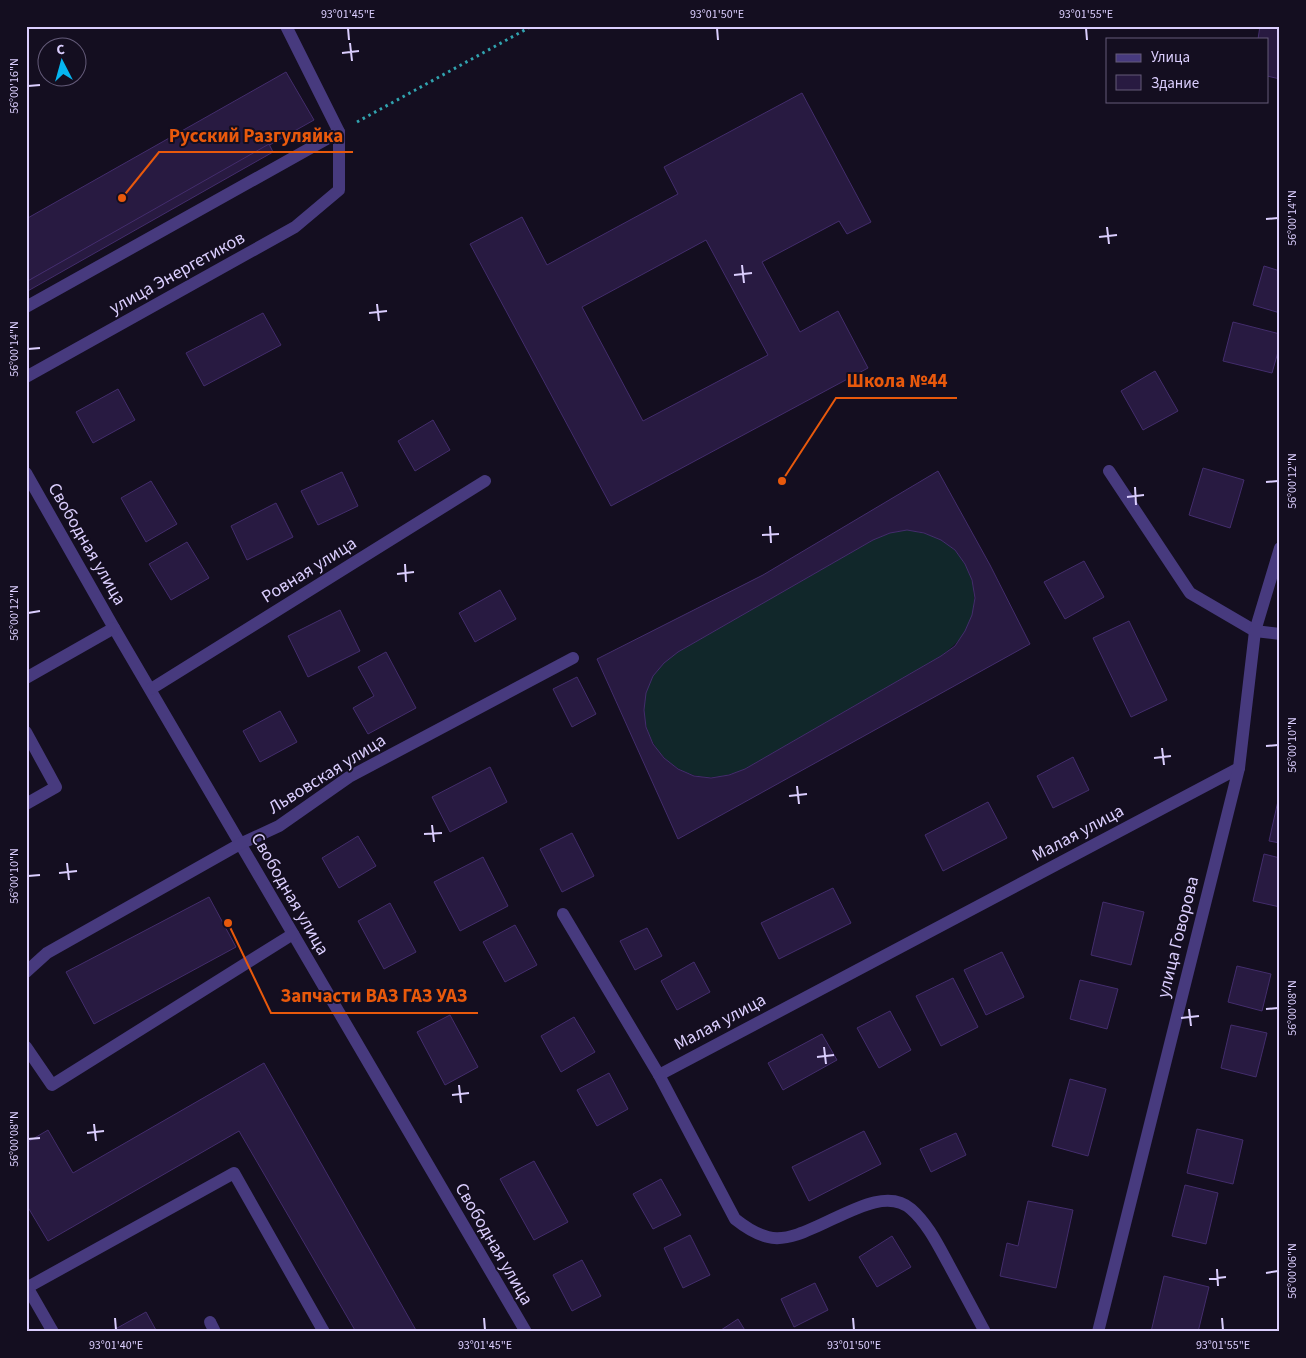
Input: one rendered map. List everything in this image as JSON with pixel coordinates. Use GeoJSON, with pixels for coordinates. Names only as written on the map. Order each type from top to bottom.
{"type":"FeatureCollection","features":[{"type":"Feature","properties":{"kind":"street"},"geometry":{"type":"LineString","coordinates":[[26,308],[338,132],[286,26]]}},
{"type":"Feature","properties":{"kind":"street","name":"улица Энергетиков"},"geometry":{"type":"LineString","coordinates":[[26,377],[295,227],[339,190],[338,132]]}},
{"type":"Feature","properties":{"kind":"street"},"geometry":{"type":"LineString","coordinates":[[1109,471],[1190,593],[1256,631],[1280,634]]}},
{"type":"Feature","properties":{"kind":"street","name":"Свободная улица"},"geometry":{"type":"LineString","coordinates":[[26,473],[114,628],[526,1332]]}},
{"type":"Feature","properties":{"kind":"street","name":"Ровная улица"},"geometry":{"type":"LineString","coordinates":[[151,690],[486,481]]}},
{"type":"Feature","properties":{"kind":"street","name":"улица Говорова"},"geometry":{"type":"LineString","coordinates":[[1098,1332],[1239,768],[1256,631],[1280,548]]}},
{"type":"Feature","properties":{"kind":"street"},"geometry":{"type":"LineString","coordinates":[[26,678],[114,628]]}},
{"type":"Feature","properties":{"kind":"street","name":"Львовская улица"},"geometry":{"type":"LineString","coordinates":[[26,972],[47,953],[240,844],[279,826],[349,777],[573,658]]}},
{"type":"Feature","properties":{"kind":"street"},"geometry":{"type":"LineString","coordinates":[[26,732],[56,787],[26,804]]}},
{"type":"Feature","properties":{"kind":"street","name":"Малая улица"},"geometry":{"type":"LineString","coordinates":[[659,1075],[1239,768]]}},
{"type":"Feature","properties":{"kind":"street"},"geometry":{"type":"LineString","coordinates":[[563,914],[659,1075],[735,1219],[748,1229],[769,1238],[792,1236],[876,1201],[896,1201],[909,1207],[928,1228],[985,1332]]}},
{"type":"Feature","properties":{"kind":"street"},"geometry":{"type":"LineString","coordinates":[[26,1047],[52,1085],[293,934]]}},
{"type":"Feature","properties":{"kind":"street"},"geometry":{"type":"LineString","coordinates":[[53,1332],[27,1286],[234,1173],[324,1332]]}},
{"type":"Feature","properties":{"kind":"path"},"geometry":{"type":"LineString","coordinates":[[338,132],[532,26]]}},
{"type":"Feature","properties":{"kind":"green space"},"geometry":{"type":"Polygon","coordinates":[[[907,530],[924,533],[940,539],[951,547],[960,556],[972,580],[974,607],[971,620],[965,632],[954,645],[941,656],[745,769],[716,777],[694,775],[678,768],[664,757],[654,743],[647,727],[644,710],[646,693],[653,676],[664,663],[678,652],[873,540],[890,533],[907,530]]]}},
{"type":"Feature","properties":{"kind":"building"},"geometry":{"type":"Polygon","coordinates":[[[1260,26],[1280,26],[1280,79],[1268,76],[1268,38],[1258,38],[1260,26]]]}},
{"type":"Feature","properties":{"kind":"building"},"geometry":{"type":"Polygon","coordinates":[[[286,72],[314,120],[26,282],[26,219],[286,72]]]}},
{"type":"Feature","properties":{"kind":"building"},"geometry":{"type":"Polygon","coordinates":[[[802,93],[871,222],[847,234],[839,221],[762,262],[800,332],[838,311],[868,368],[611,506],[470,244],[522,217],[547,265],[678,194],[664,167],[802,93]],[[706,240],[582,307],[643,421],[768,355],[706,240]]]}},
{"type":"Feature","properties":{"kind":"building"},"geometry":{"type":"Polygon","coordinates":[[[269,144],[273,152],[26,292],[26,282],[269,144]]]}},
{"type":"Feature","properties":{"kind":"building"},"geometry":{"type":"Polygon","coordinates":[[[1264,266],[1280,271],[1280,313],[1253,305],[1264,266]]]}},
{"type":"Feature","properties":{"kind":"building"},"geometry":{"type":"Polygon","coordinates":[[[263,313],[281,345],[204,386],[186,353],[263,313]]]}},
{"type":"Feature","properties":{"kind":"building"},"geometry":{"type":"Polygon","coordinates":[[[1233,322],[1280,334],[1280,345],[1272,373],[1223,361],[1233,322]]]}},
{"type":"Feature","properties":{"kind":"building"},"geometry":{"type":"Polygon","coordinates":[[[1155,371],[1178,411],[1143,430],[1121,391],[1155,371]]]}},
{"type":"Feature","properties":{"kind":"building"},"geometry":{"type":"Polygon","coordinates":[[[118,389],[135,420],[93,443],[76,412],[118,389]]]}},
{"type":"Feature","properties":{"kind":"building"},"geometry":{"type":"Polygon","coordinates":[[[433,420],[450,450],[415,471],[398,441],[433,420]]]}},
{"type":"Feature","properties":{"kind":"building"},"geometry":{"type":"Polygon","coordinates":[[[1203,468],[1244,480],[1230,528],[1189,515],[1203,468]]]}},
{"type":"Feature","properties":{"kind":"building"},"geometry":{"type":"Polygon","coordinates":[[[938,471],[990,565],[1030,644],[678,839],[597,659],[763,575],[938,471]],[[907,530],[890,533],[873,540],[678,652],[664,663],[653,676],[646,693],[644,710],[646,727],[653,744],[664,758],[678,769],[694,776],[711,778],[729,775],[745,769],[941,656],[955,646],[965,631],[972,615],[975,598],[972,580],[965,564],[955,550],[941,540],[924,533],[907,530]]]}},
{"type":"Feature","properties":{"kind":"building"},"geometry":{"type":"Polygon","coordinates":[[[342,472],[358,506],[318,525],[301,491],[342,472]]]}},
{"type":"Feature","properties":{"kind":"building"},"geometry":{"type":"Polygon","coordinates":[[[151,481],[177,524],[146,542],[121,498],[151,481]]]}},
{"type":"Feature","properties":{"kind":"building"},"geometry":{"type":"Polygon","coordinates":[[[276,503],[293,537],[247,560],[231,526],[276,503]]]}},
{"type":"Feature","properties":{"kind":"building"},"geometry":{"type":"Polygon","coordinates":[[[187,542],[209,578],[171,600],[149,564],[187,542]]]}},
{"type":"Feature","properties":{"kind":"building"},"geometry":{"type":"Polygon","coordinates":[[[1084,561],[1104,597],[1065,619],[1044,582],[1084,561]]]}},
{"type":"Feature","properties":{"kind":"building"},"geometry":{"type":"Polygon","coordinates":[[[500,590],[516,619],[475,642],[459,613],[500,590]]]}},
{"type":"Feature","properties":{"kind":"building"},"geometry":{"type":"Polygon","coordinates":[[[340,610],[360,651],[308,677],[288,636],[340,610]]]}},
{"type":"Feature","properties":{"kind":"building"},"geometry":{"type":"Polygon","coordinates":[[[1129,621],[1167,700],[1131,717],[1093,638],[1129,621]]]}},
{"type":"Feature","properties":{"kind":"building"},"geometry":{"type":"Polygon","coordinates":[[[386,652],[416,708],[368,734],[353,708],[374,696],[358,667],[386,652]]]}},
{"type":"Feature","properties":{"kind":"building"},"geometry":{"type":"Polygon","coordinates":[[[577,677],[596,714],[572,727],[553,689],[577,677]]]}},
{"type":"Feature","properties":{"kind":"building"},"geometry":{"type":"Polygon","coordinates":[[[280,711],[297,742],[260,762],[243,731],[280,711]]]}},
{"type":"Feature","properties":{"kind":"building"},"geometry":{"type":"Polygon","coordinates":[[[1073,757],[1089,790],[1053,808],[1037,776],[1073,757]]]}},
{"type":"Feature","properties":{"kind":"building"},"geometry":{"type":"Polygon","coordinates":[[[490,767],[507,802],[450,832],[432,797],[490,767]]]}},
{"type":"Feature","properties":{"kind":"building"},"geometry":{"type":"Polygon","coordinates":[[[1280,792],[1280,843],[1269,841],[1280,792]]]}},
{"type":"Feature","properties":{"kind":"building"},"geometry":{"type":"Polygon","coordinates":[[[988,802],[1007,838],[943,871],[925,835],[988,802]]]}},
{"type":"Feature","properties":{"kind":"building"},"geometry":{"type":"Polygon","coordinates":[[[572,833],[594,876],[562,892],[540,849],[572,833]]]}},
{"type":"Feature","properties":{"kind":"building"},"geometry":{"type":"Polygon","coordinates":[[[358,836],[376,866],[339,888],[322,858],[358,836]]]}},
{"type":"Feature","properties":{"kind":"building"},"geometry":{"type":"Polygon","coordinates":[[[1264,854],[1280,858],[1280,907],[1253,901],[1264,854]]]}},
{"type":"Feature","properties":{"kind":"building"},"geometry":{"type":"Polygon","coordinates":[[[483,857],[508,906],[460,931],[434,882],[483,857]]]}},
{"type":"Feature","properties":{"kind":"building"},"geometry":{"type":"Polygon","coordinates":[[[833,888],[851,923],[779,959],[761,923],[833,888]]]}},
{"type":"Feature","properties":{"kind":"building"},"geometry":{"type":"Polygon","coordinates":[[[209,897],[236,947],[94,1024],[66,972],[209,897]]]}},
{"type":"Feature","properties":{"kind":"building"},"geometry":{"type":"Polygon","coordinates":[[[1103,902],[1144,912],[1131,965],[1091,955],[1103,902]]]}},
{"type":"Feature","properties":{"kind":"building"},"geometry":{"type":"Polygon","coordinates":[[[390,903],[416,952],[384,969],[358,921],[390,903]]]}},
{"type":"Feature","properties":{"kind":"building"},"geometry":{"type":"Polygon","coordinates":[[[515,925],[537,965],[505,982],[483,942],[515,925]]]}},
{"type":"Feature","properties":{"kind":"building"},"geometry":{"type":"Polygon","coordinates":[[[647,928],[662,956],[635,970],[620,941],[647,928]]]}},
{"type":"Feature","properties":{"kind":"building"},"geometry":{"type":"Polygon","coordinates":[[[1002,952],[1024,997],[986,1015],[964,970],[1002,952]]]}},
{"type":"Feature","properties":{"kind":"building"},"geometry":{"type":"Polygon","coordinates":[[[694,962],[710,992],[677,1010],[661,981],[694,962]]]}},
{"type":"Feature","properties":{"kind":"building"},"geometry":{"type":"Polygon","coordinates":[[[1237,966],[1271,974],[1262,1011],[1228,1002],[1237,966]]]}},
{"type":"Feature","properties":{"kind":"building"},"geometry":{"type":"Polygon","coordinates":[[[953,978],[978,1027],[941,1046],[916,996],[953,978]]]}},
{"type":"Feature","properties":{"kind":"building"},"geometry":{"type":"Polygon","coordinates":[[[1080,980],[1118,989],[1107,1029],[1070,1019],[1080,980]]]}},
{"type":"Feature","properties":{"kind":"building"},"geometry":{"type":"Polygon","coordinates":[[[890,1011],[911,1050],[879,1068],[857,1028],[890,1011]]]}},
{"type":"Feature","properties":{"kind":"building"},"geometry":{"type":"Polygon","coordinates":[[[450,1015],[478,1067],[445,1085],[417,1032],[450,1015]]]}},
{"type":"Feature","properties":{"kind":"building"},"geometry":{"type":"Polygon","coordinates":[[[574,1017],[595,1052],[561,1072],[541,1036],[574,1017]]]}},
{"type":"Feature","properties":{"kind":"building"},"geometry":{"type":"Polygon","coordinates":[[[1231,1025],[1267,1033],[1256,1077],[1221,1068],[1231,1025]]]}},
{"type":"Feature","properties":{"kind":"building"},"geometry":{"type":"Polygon","coordinates":[[[822,1034],[837,1060],[783,1090],[768,1063],[822,1034]]]}},
{"type":"Feature","properties":{"kind":"building"},"geometry":{"type":"Polygon","coordinates":[[[264,1063],[417,1332],[356,1332],[239,1131],[48,1241],[26,1204],[26,1143],[48,1130],[73,1173],[264,1063]]]}},
{"type":"Feature","properties":{"kind":"building"},"geometry":{"type":"Polygon","coordinates":[[[609,1073],[628,1109],[597,1126],[577,1090],[609,1073]]]}},
{"type":"Feature","properties":{"kind":"building"},"geometry":{"type":"Polygon","coordinates":[[[1070,1079],[1106,1089],[1088,1156],[1052,1146],[1070,1079]]]}},
{"type":"Feature","properties":{"kind":"building"},"geometry":{"type":"Polygon","coordinates":[[[1197,1129],[1243,1140],[1233,1184],[1187,1173],[1197,1129]]]}},
{"type":"Feature","properties":{"kind":"building"},"geometry":{"type":"Polygon","coordinates":[[[864,1131],[881,1164],[809,1201],[792,1167],[864,1131]]]}},
{"type":"Feature","properties":{"kind":"building"},"geometry":{"type":"Polygon","coordinates":[[[956,1133],[966,1155],[931,1172],[920,1149],[956,1133]]]}},
{"type":"Feature","properties":{"kind":"building"},"geometry":{"type":"Polygon","coordinates":[[[534,1161],[568,1222],[534,1240],[500,1179],[534,1161]]]}},
{"type":"Feature","properties":{"kind":"building"},"geometry":{"type":"Polygon","coordinates":[[[661,1179],[681,1215],[653,1229],[633,1194],[661,1179]]]}},
{"type":"Feature","properties":{"kind":"building"},"geometry":{"type":"Polygon","coordinates":[[[1185,1185],[1218,1193],[1206,1244],[1172,1236],[1185,1185]]]}},
{"type":"Feature","properties":{"kind":"building"},"geometry":{"type":"Polygon","coordinates":[[[1028,1201],[1073,1210],[1056,1288],[1000,1276],[1007,1243],[1018,1246],[1028,1201]]]}},
{"type":"Feature","properties":{"kind":"building"},"geometry":{"type":"Polygon","coordinates":[[[690,1235],[710,1275],[683,1288],[664,1248],[690,1235]]]}},
{"type":"Feature","properties":{"kind":"building"},"geometry":{"type":"Polygon","coordinates":[[[892,1236],[911,1267],[877,1287],[859,1257],[892,1236]]]}},
{"type":"Feature","properties":{"kind":"building"},"geometry":{"type":"Polygon","coordinates":[[[582,1260],[601,1296],[572,1311],[553,1275],[582,1260]]]}},
{"type":"Feature","properties":{"kind":"building"},"geometry":{"type":"Polygon","coordinates":[[[1164,1276],[1209,1287],[1198,1332],[1151,1332],[1164,1276]]]}},
{"type":"Feature","properties":{"kind":"building"},"geometry":{"type":"Polygon","coordinates":[[[815,1283],[828,1310],[794,1327],[781,1299],[815,1283]]]}},
{"type":"Feature","properties":{"kind":"building"},"geometry":{"type":"Polygon","coordinates":[[[146,1312],[157,1332],[110,1332],[146,1312]]]}},
{"type":"Feature","properties":{"kind":"building"},"geometry":{"type":"Polygon","coordinates":[[[738,1319],[746,1332],[718,1332],[738,1319]]]}},
{"type":"Feature","properties":{"kind":"place","name":"Русский Разгуляйка"},"geometry":{"type":"Point","coordinates":[122,198]}},
{"type":"Feature","properties":{"kind":"place","name":"Школа №44"},"geometry":{"type":"Point","coordinates":[782,481]}},
{"type":"Feature","properties":{"kind":"place","name":"Запчасти ВАЗ ГАЗ УАЗ"},"geometry":{"type":"Point","coordinates":[228,923]}}]}
